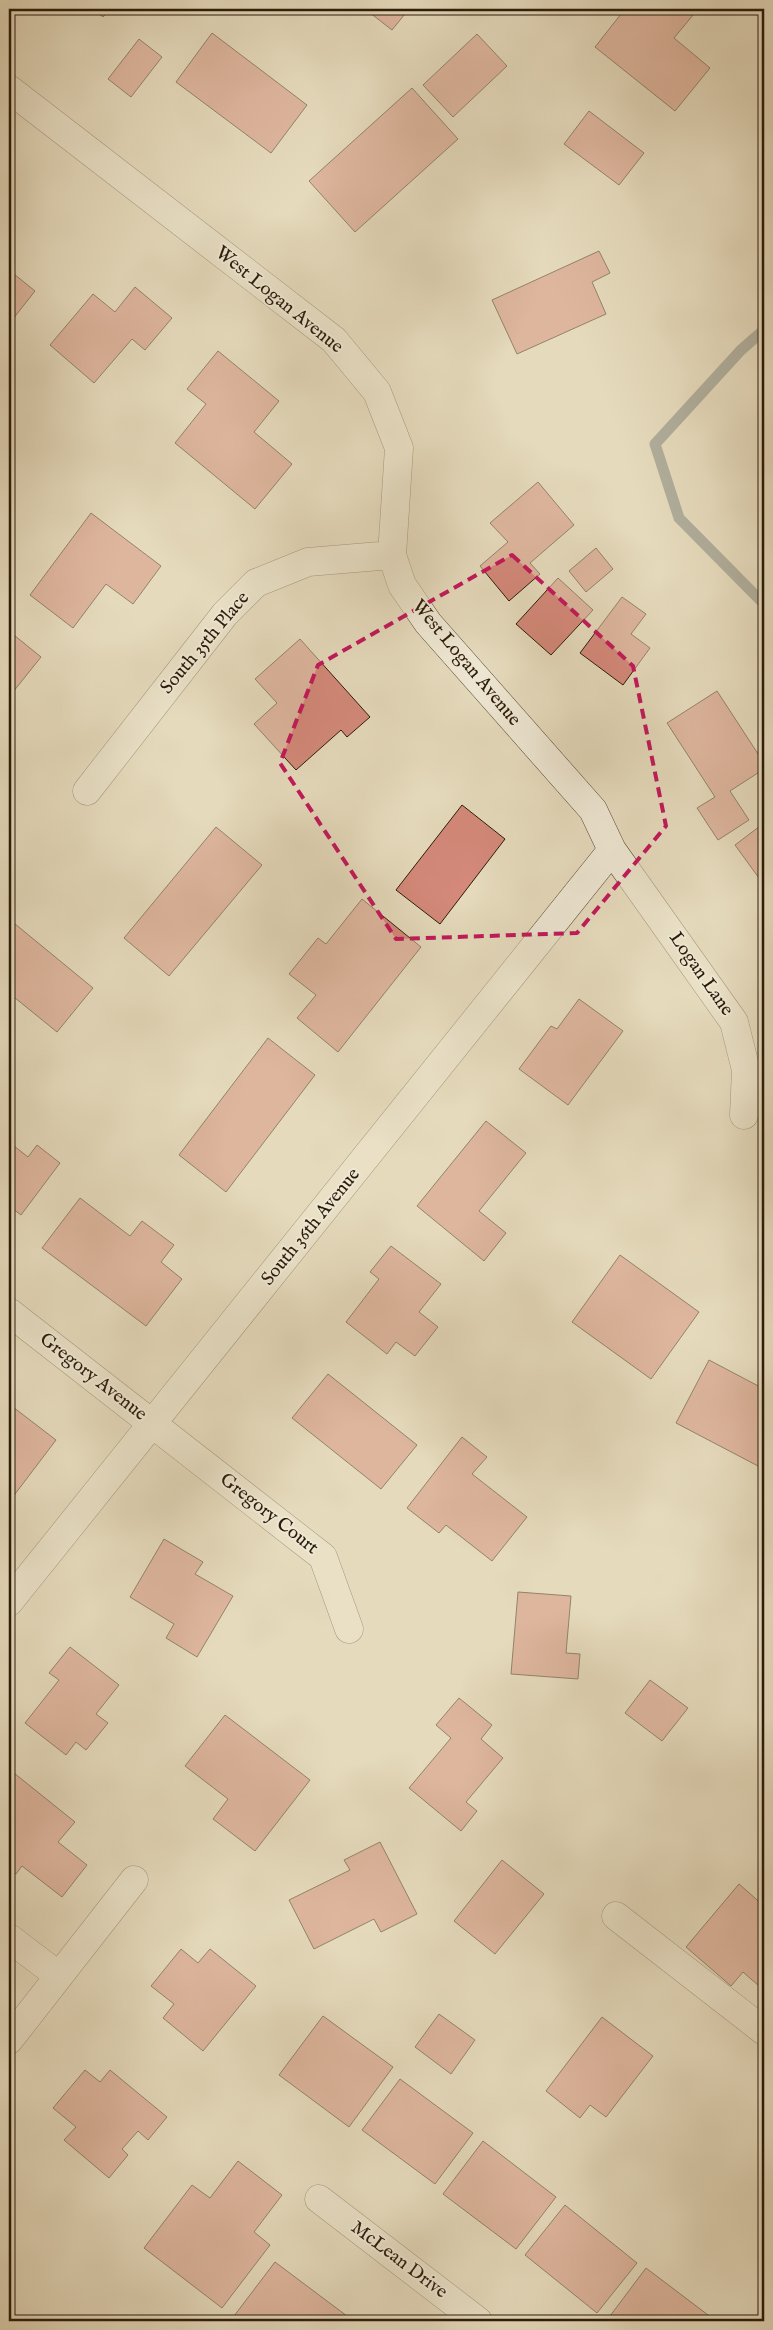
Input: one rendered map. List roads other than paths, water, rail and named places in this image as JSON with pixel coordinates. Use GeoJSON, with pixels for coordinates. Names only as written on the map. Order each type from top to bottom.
{"type":"FeatureCollection","features":[{"type":"Feature","properties":{"kind":"street","name":"West Logan Avenue"},"geometry":{"type":"LineString","coordinates":[[9,89],[334,340],[377,392],[399,448],[392,555],[402,585],[428,623],[593,810],[612,850]]}},
{"type":"Feature","properties":{"kind":"street","name":"South 35th Place"},"geometry":{"type":"LineString","coordinates":[[87,791],[225,614],[256,583],[308,562],[392,555]]}},
{"type":"Feature","properties":{"kind":"street","name":"Logan Lane"},"geometry":{"type":"LineString","coordinates":[[612,850],[734,1022],[746,1070],[744,1115]]}},
{"type":"Feature","properties":{"kind":"street","name":"South 36th Avenue"},"geometry":{"type":"LineString","coordinates":[[9,1602],[154,1424],[612,850]]}},
{"type":"Feature","properties":{"kind":"street","name":"Gregory Avenue"},"geometry":{"type":"LineString","coordinates":[[9,1312],[154,1424]]}},
{"type":"Feature","properties":{"kind":"street","name":"Gregory Court"},"geometry":{"type":"LineString","coordinates":[[154,1424],[323,1556],[350,1629]]}},
{"type":"Feature","properties":{"kind":"street"},"geometry":{"type":"LineString","coordinates":[[9,2040],[134,1880]]}},
{"type":"Feature","properties":{"kind":"street"},"geometry":{"type":"LineString","coordinates":[[616,1916],[764,2031]]}},
{"type":"Feature","properties":{"kind":"street"},"geometry":{"type":"LineString","coordinates":[[9,1938],[59,1976]]}},
{"type":"Feature","properties":{"kind":"street","name":"McLean Drive"},"geometry":{"type":"LineString","coordinates":[[319,2199],[478,2321]]}},
{"type":"Feature","properties":{"kind":"waterway"},"geometry":{"type":"LineString","coordinates":[[764,330],[741,350],[655,444],[679,518],[764,604]]}}]}
